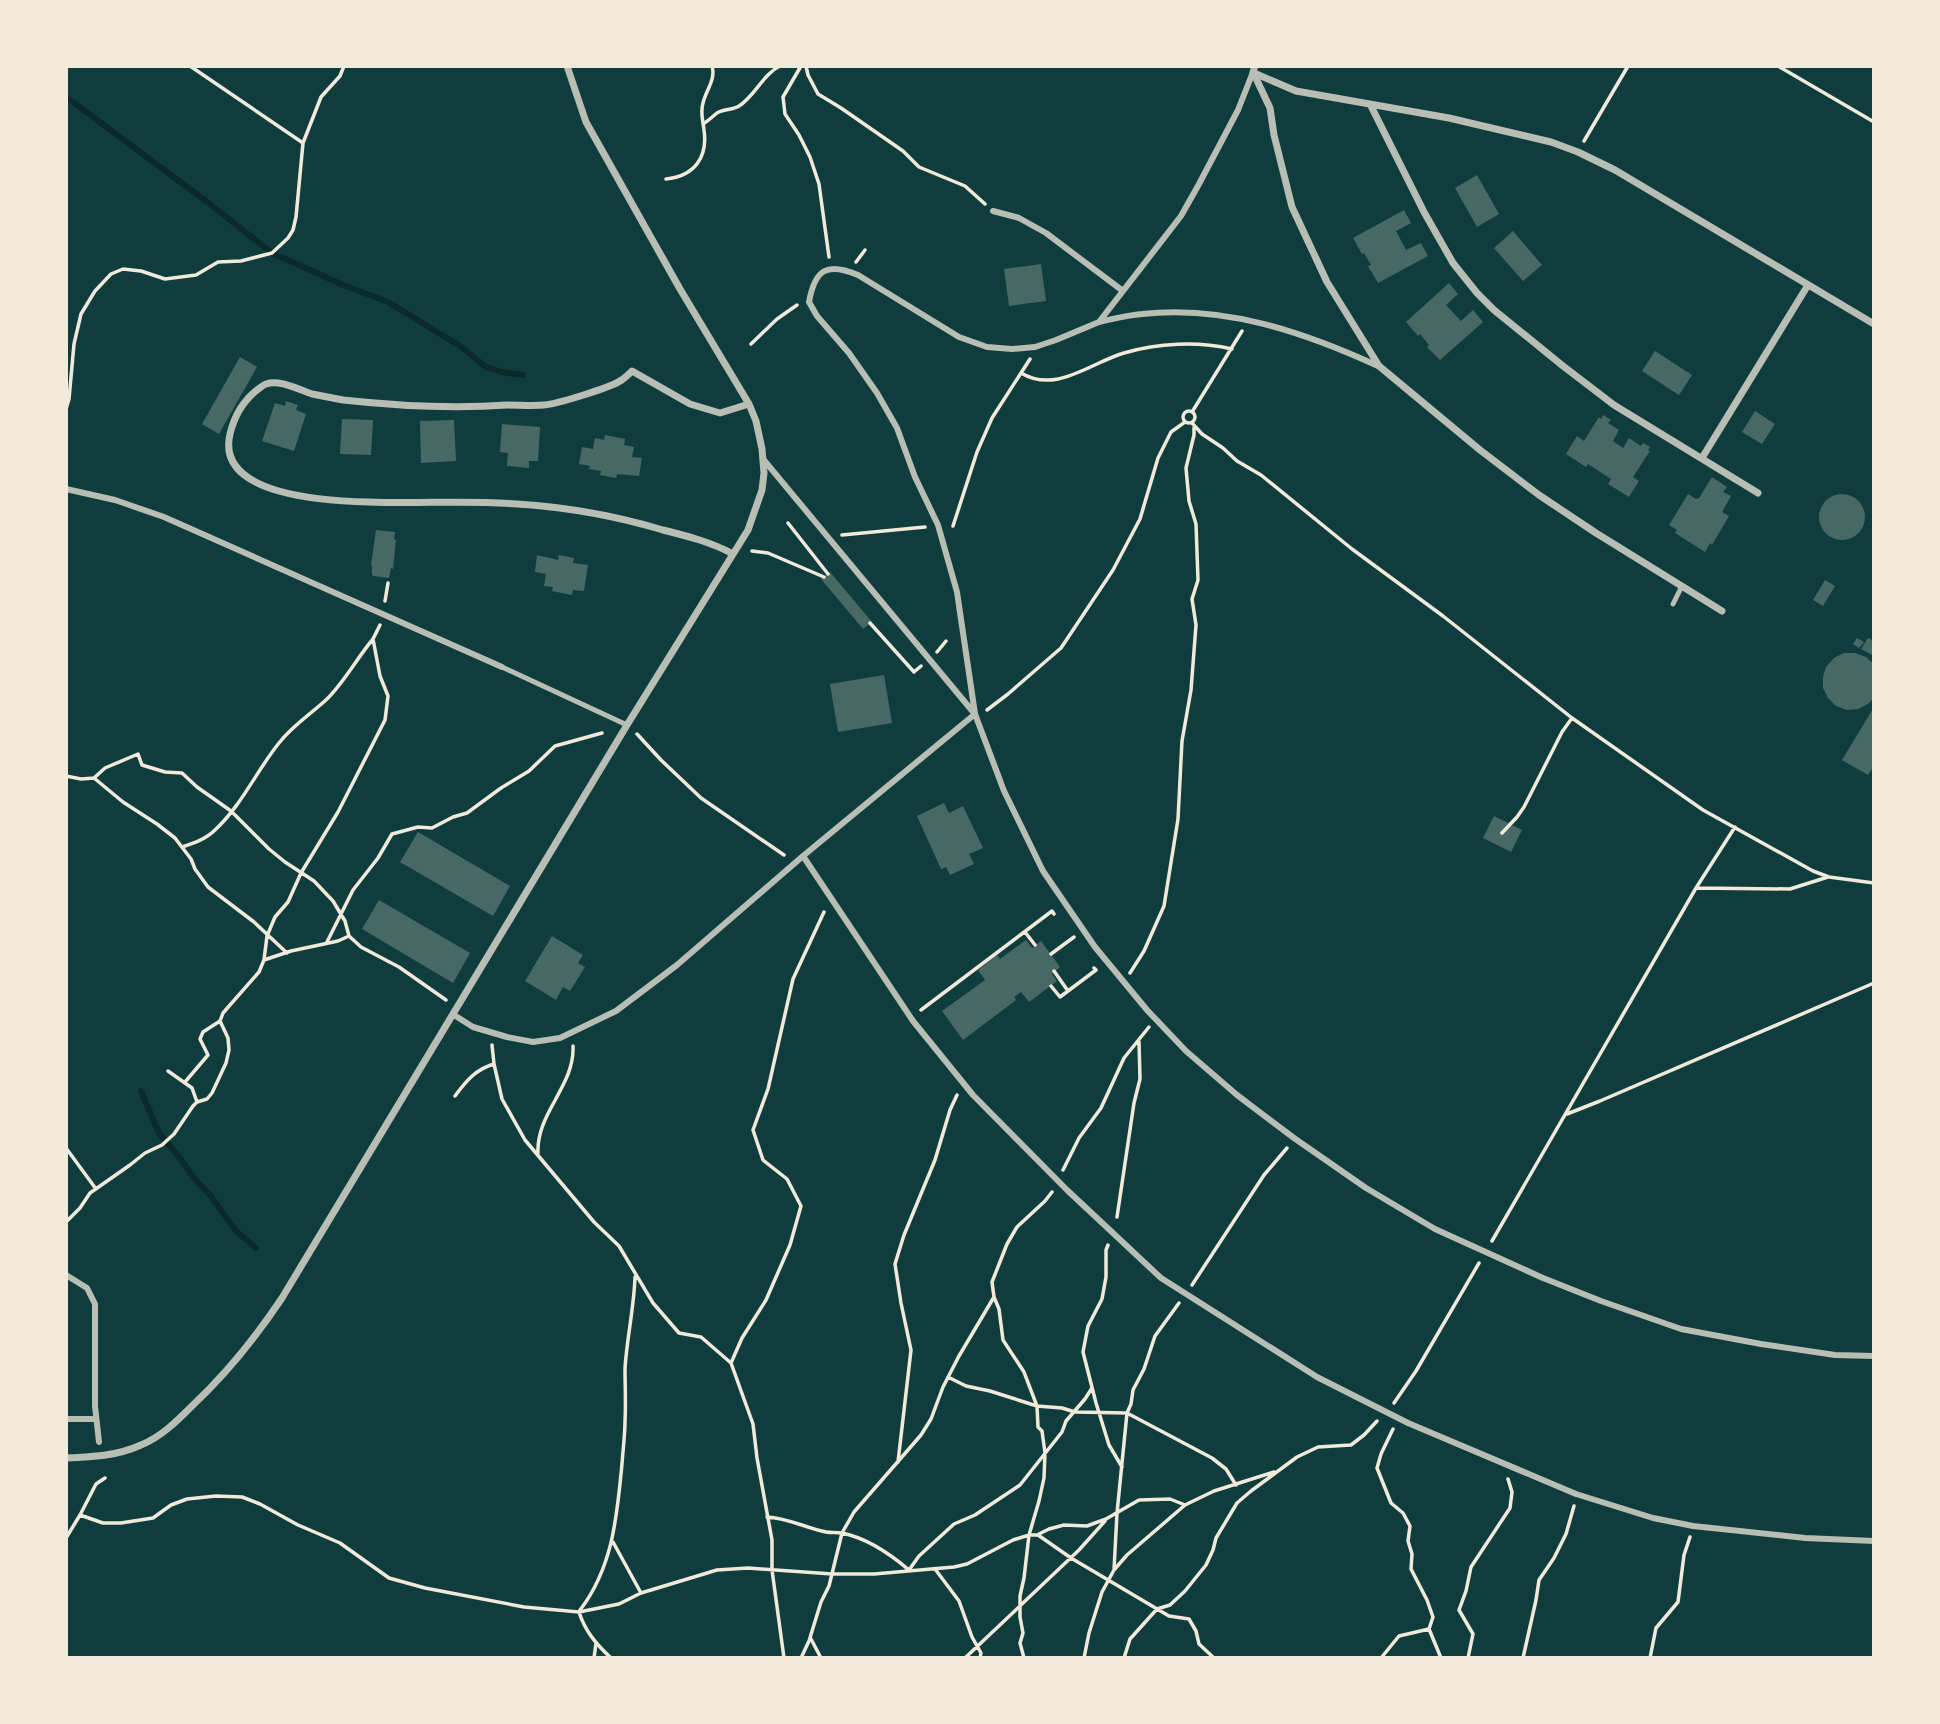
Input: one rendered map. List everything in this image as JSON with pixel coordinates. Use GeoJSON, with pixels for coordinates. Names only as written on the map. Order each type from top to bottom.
{"type":"FeatureCollection","features":[{"type":"Feature","properties":{"kind":"street"},"geometry":{"type":"LineString","coordinates":[[66,1458],[102,1456],[142,1445],[176,1422],[234,1363],[258,1334],[748,530],[756,510],[764,473],[759,434],[749,404],[680,289],[586,122],[567,66]]}},
{"type":"Feature","properties":{"kind":"street"},"geometry":{"type":"LineString","coordinates":[[1254,69],[1296,91],[1462,121],[1551,142],[1578,152],[1615,170],[1874,324]]}},
{"type":"Feature","properties":{"kind":"street"},"geometry":{"type":"LineString","coordinates":[[1099,322],[1181,216],[1238,110],[1254,69]]}},
{"type":"Feature","properties":{"kind":"street"},"geometry":{"type":"LineString","coordinates":[[1254,69],[1270,108],[1292,207],[1327,282],[1379,366]]}},
{"type":"Feature","properties":{"kind":"street"},"geometry":{"type":"LineString","coordinates":[[1371,106],[1453,263],[1477,292],[1509,323],[1597,393],[1758,493]]}},
{"type":"Feature","properties":{"kind":"street"},"geometry":{"type":"LineString","coordinates":[[993,211],[1019,218],[1046,233],[1123,291]]}},
{"type":"Feature","properties":{"kind":"street"},"geometry":{"type":"LineString","coordinates":[[1722,611],[1539,495],[1379,366],[1312,337],[1248,320],[1182,312],[1140,314],[1099,322],[1035,347],[987,347],[959,337],[859,275],[832,269],[821,272],[812,285],[809,302],[877,393],[897,428],[915,477],[938,526],[957,592],[975,714],[1004,791],[1043,871],[1096,947],[1156,1019],[1207,1068],[1294,1139],[1366,1188],[1436,1229],[1485,1252],[1578,1292],[1681,1329],[1835,1355],[1874,1356]]}},
{"type":"Feature","properties":{"kind":"street"},"geometry":{"type":"LineString","coordinates":[[1702,458],[1808,285]]}},
{"type":"Feature","properties":{"kind":"street"},"geometry":{"type":"LineString","coordinates":[[733,554],[715,544],[641,523],[578,511],[517,504],[346,502],[304,497],[270,489],[242,473],[234,463],[228,446],[238,413],[256,391],[267,384],[283,384],[344,400],[413,407],[477,408],[547,405],[610,386],[632,371],[690,404],[720,413],[749,404]]}},
{"type":"Feature","properties":{"kind":"street"},"geometry":{"type":"LineString","coordinates":[[763,459],[975,714]]}},
{"type":"Feature","properties":{"kind":"street"},"geometry":{"type":"LineString","coordinates":[[66,489],[115,500],[164,517],[502,667]]}},
{"type":"Feature","properties":{"kind":"street"},"geometry":{"type":"LineString","coordinates":[[456,1011],[473,1027],[533,1042],[560,1038],[616,1011],[677,965],[803,856],[975,714]]}},
{"type":"Feature","properties":{"kind":"street"},"geometry":{"type":"LineString","coordinates":[[803,856],[914,1021],[967,1087],[1060,1182],[1161,1278],[1317,1377],[1399,1419],[1576,1494],[1653,1518],[1693,1526],[1805,1538],[1874,1541]]}},
{"type":"Feature","properties":{"kind":"street"},"geometry":{"type":"LineString","coordinates":[[66,1275],[87,1288],[95,1304],[96,1419],[99,1442]]}},
{"type":"Feature","properties":{"kind":"street"},"geometry":{"type":"LineString","coordinates":[[66,1419],[96,1419]]}},
{"type":"Feature","properties":{"kind":"lane"},"geometry":{"type":"LineString","coordinates":[[1672,604],[1682,586]]}},
{"type":"Feature","properties":{"kind":"lane"},"geometry":{"type":"LineString","coordinates":[[502,667],[627,725]]}},
{"type":"Feature","properties":{"kind":"path"},"geometry":{"type":"LineString","coordinates":[[190,66],[303,143]]}},
{"type":"Feature","properties":{"kind":"path"},"geometry":{"type":"LineString","coordinates":[[66,409],[74,344],[81,314],[95,291],[111,274],[123,270],[141,271],[165,279],[197,275],[218,262],[241,261],[272,253],[288,238],[293,230],[298,200],[303,143],[321,97],[340,76],[344,66]]}},
{"type":"Feature","properties":{"kind":"path"},"geometry":{"type":"LineString","coordinates":[[666,179],[679,178],[698,163],[705,148],[701,114],[703,101],[713,79],[712,66]]}},
{"type":"Feature","properties":{"kind":"path"},"geometry":{"type":"LineString","coordinates":[[703,124],[717,113],[738,107],[762,85],[772,70],[780,66]]}},
{"type":"Feature","properties":{"kind":"path"},"geometry":{"type":"LineString","coordinates":[[832,269],[819,184],[799,135],[785,114],[783,97],[803,66],[818,94],[903,151],[919,167],[965,186],[993,211]]}},
{"type":"Feature","properties":{"kind":"path"},"geometry":{"type":"LineString","coordinates":[[1589,133],[1628,66]]}},
{"type":"Feature","properties":{"kind":"path"},"geometry":{"type":"LineString","coordinates":[[1777,66],[1874,122]]}},
{"type":"Feature","properties":{"kind":"path"},"geometry":{"type":"LineString","coordinates":[[858,259],[865,250]]}},
{"type":"Feature","properties":{"kind":"path"},"geometry":{"type":"LineString","coordinates":[[751,344],[796,305]]}},
{"type":"Feature","properties":{"kind":"path"},"geometry":{"type":"LineString","coordinates":[[1192,412],[1248,320]]}},
{"type":"Feature","properties":{"kind":"path"},"geometry":{"type":"LineString","coordinates":[[1021,373],[1030,379],[1045,381],[1076,375],[1122,354],[1162,345],[1202,344],[1232,349]]}},
{"type":"Feature","properties":{"kind":"path"},"geometry":{"type":"LineString","coordinates":[[952,529],[973,464],[992,418],[1035,347]]}},
{"type":"Feature","properties":{"kind":"path"},"geometry":{"type":"LineString","coordinates":[[1192,412],[1184,414],[1182,418],[1185,422],[1193,424],[1237,461],[1261,475],[1352,549],[1443,616],[1572,718],[1703,810],[1801,865],[1829,877],[1874,883]]}},
{"type":"Feature","properties":{"kind":"path"},"geometry":{"type":"LineString","coordinates":[[1125,983],[1144,951],[1164,906],[1178,819],[1182,741],[1191,690],[1196,625],[1192,599],[1198,580],[1196,524],[1189,501],[1186,468],[1194,435],[1195,418],[1192,412]]}},
{"type":"Feature","properties":{"kind":"path"},"geometry":{"type":"LineString","coordinates":[[975,714],[990,708],[1061,648],[1113,570],[1140,519],[1158,458],[1171,432],[1185,422]]}},
{"type":"Feature","properties":{"kind":"path"},"geometry":{"type":"LineString","coordinates":[[752,551],[768,553],[826,575],[788,523]]}},
{"type":"Feature","properties":{"kind":"path"},"geometry":{"type":"LineString","coordinates":[[826,536],[938,526]]}},
{"type":"Feature","properties":{"kind":"path"},"geometry":{"type":"LineString","coordinates":[[383,614],[388,583]]}},
{"type":"Feature","properties":{"kind":"path"},"geometry":{"type":"LineString","coordinates":[[870,623],[915,671]]}},
{"type":"Feature","properties":{"kind":"path"},"geometry":{"type":"LineString","coordinates":[[182,847],[198,842],[215,831],[278,743],[341,683],[373,639],[380,624]]}},
{"type":"Feature","properties":{"kind":"path"},"geometry":{"type":"LineString","coordinates":[[186,1082],[208,1055],[200,1039],[203,1032],[220,1021],[223,1013],[260,972],[267,936],[275,917],[288,902],[301,873],[338,812],[386,720],[388,696],[380,676],[373,639]]}},
{"type":"Feature","properties":{"kind":"path"},"geometry":{"type":"LineString","coordinates":[[1502,833],[1524,807],[1562,732],[1572,718]]}},
{"type":"Feature","properties":{"kind":"path"},"geometry":{"type":"LineString","coordinates":[[627,725],[701,798],[783,855],[793,865]]}},
{"type":"Feature","properties":{"kind":"path"},"geometry":{"type":"LineString","coordinates":[[327,942],[353,890],[378,858],[392,834],[418,827],[432,828],[467,813],[500,788],[529,771],[555,746],[602,733]]}},
{"type":"Feature","properties":{"kind":"path"},"geometry":{"type":"LineString","coordinates":[[66,776],[94,778],[105,768],[138,754],[142,765],[165,772],[182,773],[231,811],[269,849],[314,881],[333,901],[345,921],[349,936],[361,947],[400,967],[456,1011]]}},
{"type":"Feature","properties":{"kind":"path"},"geometry":{"type":"LineString","coordinates":[[94,778],[175,838],[208,887],[254,922],[287,953]]}},
{"type":"Feature","properties":{"kind":"path"},"geometry":{"type":"LineString","coordinates":[[1124,1657],[1130,1639],[1157,1609],[1170,1605],[1185,1591],[1206,1565],[1216,1538],[1237,1503],[1297,1457],[1318,1447],[1351,1445],[1388,1413],[1416,1371],[1696,888],[1735,827]]}},
{"type":"Feature","properties":{"kind":"path"},"geometry":{"type":"LineString","coordinates":[[1696,888],[1790,889],[1829,877]]}},
{"type":"Feature","properties":{"kind":"path"},"geometry":{"type":"LineString","coordinates":[[732,1363],[742,1338],[766,1300],[785,1256],[801,1206],[787,1179],[763,1160],[753,1130],[768,1089],[793,979],[831,897]]}},
{"type":"Feature","properties":{"kind":"path"},"geometry":{"type":"LineString","coordinates":[[925,1007],[1052,911],[1059,920]]}},
{"type":"Feature","properties":{"kind":"path"},"geometry":{"type":"LineString","coordinates":[[1065,930],[1072,939]]}},
{"type":"Feature","properties":{"kind":"path"},"geometry":{"type":"LineString","coordinates":[[1025,932],[1035,945]]}},
{"type":"Feature","properties":{"kind":"path"},"geometry":{"type":"LineString","coordinates":[[1051,954],[1079,933]]}},
{"type":"Feature","properties":{"kind":"path"},"geometry":{"type":"LineString","coordinates":[[264,960],[349,936]]}},
{"type":"Feature","properties":{"kind":"path"},"geometry":{"type":"LineString","coordinates":[[1051,986],[1059,997],[1068,991],[1096,970],[1088,960]]}},
{"type":"Feature","properties":{"kind":"path"},"geometry":{"type":"LineString","coordinates":[[1054,971],[1068,991]]}},
{"type":"Feature","properties":{"kind":"path"},"geometry":{"type":"LineString","coordinates":[[1565,1114],[1874,983]]}},
{"type":"Feature","properties":{"kind":"path"},"geometry":{"type":"LineString","coordinates":[[1024,1657],[1020,1643],[1023,1633],[1020,1605],[1029,1535],[1042,1489],[1045,1453],[1042,1432],[1038,1427],[1037,1406],[1024,1373],[1003,1340],[992,1282],[1017,1227],[1045,1201],[1060,1182],[1064,1165],[1079,1138],[1101,1108],[1124,1058],[1156,1019]]}},
{"type":"Feature","properties":{"kind":"path"},"geometry":{"type":"LineString","coordinates":[[66,1222],[80,1209],[90,1193],[145,1153],[162,1145],[174,1134],[197,1102],[207,1099],[212,1093],[226,1063],[228,1038],[220,1021]]}},
{"type":"Feature","properties":{"kind":"path"},"geometry":{"type":"LineString","coordinates":[[491,1032],[494,1064],[502,1099],[525,1140],[594,1222],[619,1246],[653,1303],[679,1333],[701,1337],[732,1363],[754,1424],[772,1540],[772,1570],[784,1657]]}},
{"type":"Feature","properties":{"kind":"path"},"geometry":{"type":"LineString","coordinates":[[538,1155],[537,1139],[545,1117],[565,1084],[572,1065],[574,1049],[571,1033]]}},
{"type":"Feature","properties":{"kind":"path"},"geometry":{"type":"LineString","coordinates":[[1122,1466],[1109,1445],[1083,1352],[1088,1326],[1102,1298],[1106,1278],[1106,1250],[1119,1210],[1134,1103],[1140,1080],[1139,1040]]}},
{"type":"Feature","properties":{"kind":"path"},"geometry":{"type":"LineString","coordinates":[[455,1096],[472,1076],[482,1068],[494,1064]]}},
{"type":"Feature","properties":{"kind":"path"},"geometry":{"type":"LineString","coordinates":[[168,1071],[192,1088],[197,1102]]}},
{"type":"Feature","properties":{"kind":"path"},"geometry":{"type":"LineString","coordinates":[[898,1464],[911,1350],[895,1265],[954,1098],[967,1087]]}},
{"type":"Feature","properties":{"kind":"path"},"geometry":{"type":"LineString","coordinates":[[1114,1570],[1127,1413],[1133,1390],[1144,1369],[1155,1336],[1187,1294],[1264,1175],[1294,1139]]}},
{"type":"Feature","properties":{"kind":"path"},"geometry":{"type":"LineString","coordinates":[[66,1148],[96,1189]]}},
{"type":"Feature","properties":{"kind":"path"},"geometry":{"type":"LineString","coordinates":[[579,1612],[600,1580],[609,1557],[617,1520],[624,1441],[625,1368],[635,1275]]}},
{"type":"Feature","properties":{"kind":"path"},"geometry":{"type":"LineString","coordinates":[[801,1657],[829,1586],[842,1533],[854,1512],[921,1435],[931,1419],[948,1377],[995,1297]]}},
{"type":"Feature","properties":{"kind":"path"},"geometry":{"type":"LineString","coordinates":[[948,1377],[966,1386],[1037,1406],[1075,1412],[1127,1413],[1212,1458],[1226,1469],[1236,1485]]}},
{"type":"Feature","properties":{"kind":"path"},"geometry":{"type":"LineString","coordinates":[[909,1570],[919,1556],[954,1524],[975,1516],[1020,1485],[1062,1432],[1066,1421],[1092,1388]]}},
{"type":"Feature","properties":{"kind":"path"},"geometry":{"type":"LineString","coordinates":[[1399,1419],[1377,1468],[1391,1503],[1402,1513],[1410,1526],[1408,1541],[1412,1555],[1411,1569],[1433,1617],[1429,1629],[1441,1657]]}},
{"type":"Feature","properties":{"kind":"path"},"geometry":{"type":"LineString","coordinates":[[1468,1657],[1473,1634],[1459,1610],[1471,1567],[1510,1508],[1512,1492],[1507,1476],[1508,1466]]}},
{"type":"Feature","properties":{"kind":"path"},"geometry":{"type":"LineString","coordinates":[[1084,1657],[1088,1633],[1102,1592],[1114,1570],[1127,1555],[1185,1505],[1214,1491],[1276,1471]]}},
{"type":"Feature","properties":{"kind":"path"},"geometry":{"type":"LineString","coordinates":[[66,1538],[96,1484],[105,1478]]}},
{"type":"Feature","properties":{"kind":"path"},"geometry":{"type":"LineString","coordinates":[[1523,1657],[1539,1580],[1566,1534],[1573,1516],[1576,1494]]}},
{"type":"Feature","properties":{"kind":"path"},"geometry":{"type":"LineString","coordinates":[[80,1515],[103,1523],[121,1523],[153,1518],[187,1499],[242,1497],[260,1503],[298,1525],[340,1543],[389,1578],[425,1588],[524,1607],[579,1612],[619,1604],[641,1593],[717,1570],[748,1568],[874,1574],[967,1564],[1013,1540],[1065,1525],[1087,1526],[1106,1520]]}},
{"type":"Feature","properties":{"kind":"path"},"geometry":{"type":"LineString","coordinates":[[965,1657],[1071,1558],[1106,1520],[1139,1500],[1170,1499],[1185,1505]]}},
{"type":"Feature","properties":{"kind":"path"},"geometry":{"type":"LineString","coordinates":[[768,1517],[782,1518],[826,1532],[842,1533],[875,1545],[909,1570]]}},
{"type":"Feature","properties":{"kind":"path"},"geometry":{"type":"LineString","coordinates":[[1650,1657],[1656,1628],[1678,1602],[1684,1555],[1693,1526]]}},
{"type":"Feature","properties":{"kind":"path"},"geometry":{"type":"LineString","coordinates":[[1037,1535],[1169,1616],[1189,1619],[1199,1644],[1214,1657]]}},
{"type":"Feature","properties":{"kind":"path"},"geometry":{"type":"LineString","coordinates":[[612,1540],[641,1593]]}},
{"type":"Feature","properties":{"kind":"path"},"geometry":{"type":"LineString","coordinates":[[935,1569],[959,1601],[981,1653],[980,1657]]}},
{"type":"Feature","properties":{"kind":"path"},"geometry":{"type":"LineString","coordinates":[[579,1612],[583,1625],[611,1657]]}},
{"type":"Feature","properties":{"kind":"path"},"geometry":{"type":"LineString","coordinates":[[1381,1657],[1399,1636],[1429,1629]]}},
{"type":"Feature","properties":{"kind":"path"},"geometry":{"type":"LineString","coordinates":[[810,1637],[821,1657]]}},
{"type":"Feature","properties":{"kind":"path"},"geometry":{"type":"LineString","coordinates":[[594,1657],[596,1643]]}},
{"type":"Feature","properties":{"kind":"building"},"geometry":{"type":"Polygon","coordinates":[[[1477,175],[1499,214],[1477,227],[1455,188],[1477,175]]]}},
{"type":"Feature","properties":{"kind":"building"},"geometry":{"type":"Polygon","coordinates":[[[1404,210],[1411,223],[1396,231],[1406,250],[1421,243],[1428,256],[1378,283],[1368,266],[1371,265],[1353,238],[1404,210]]]}},
{"type":"Feature","properties":{"kind":"building"},"geometry":{"type":"Polygon","coordinates":[[[1513,231],[1542,265],[1523,281],[1494,248],[1513,231]]]}},
{"type":"Feature","properties":{"kind":"building"},"geometry":{"type":"Polygon","coordinates":[[[1041,264],[1046,301],[1009,306],[1004,269],[1041,264]]]}},
{"type":"Feature","properties":{"kind":"building"},"geometry":{"type":"Polygon","coordinates":[[[1449,283],[1458,294],[1446,305],[1461,321],[1473,310],[1483,322],[1440,360],[1427,347],[1429,345],[1420,334],[1418,336],[1406,322],[1449,283]]]}},
{"type":"Feature","properties":{"kind":"building"},"geometry":{"type":"Polygon","coordinates":[[[1655,351],[1692,375],[1679,395],[1642,371],[1655,351]]]}},
{"type":"Feature","properties":{"kind":"building"},"geometry":{"type":"Polygon","coordinates":[[[240,357],[257,367],[219,434],[202,424],[240,357]]]}},
{"type":"Feature","properties":{"kind":"building"},"geometry":{"type":"Polygon","coordinates":[[[286,401],[298,405],[296,410],[306,414],[294,451],[262,441],[275,403],[285,406],[286,401]]]}},
{"type":"Feature","properties":{"kind":"building"},"geometry":{"type":"Polygon","coordinates":[[[1755,411],[1775,424],[1762,444],[1742,432],[1755,411]]]}},
{"type":"Feature","properties":{"kind":"building"},"geometry":{"type":"Polygon","coordinates":[[[1603,415],[1611,420],[1608,423],[1619,430],[1613,441],[1623,448],[1629,438],[1641,446],[1643,443],[1650,447],[1633,477],[1639,481],[1629,497],[1608,484],[1611,479],[1566,454],[1577,436],[1584,441],[1603,415]]]}},
{"type":"Feature","properties":{"kind":"building"},"geometry":{"type":"Polygon","coordinates":[[[342,419],[373,420],[371,455],[340,454],[342,419]]]}},
{"type":"Feature","properties":{"kind":"building"},"geometry":{"type":"Polygon","coordinates":[[[454,420],[456,461],[421,463],[420,421],[454,420]]]}},
{"type":"Feature","properties":{"kind":"building"},"geometry":{"type":"Polygon","coordinates":[[[502,424],[540,427],[538,461],[529,461],[529,468],[507,466],[508,453],[500,452],[502,424]]]}},
{"type":"Feature","properties":{"kind":"building"},"geometry":{"type":"Polygon","coordinates":[[[605,435],[625,439],[624,445],[634,447],[632,457],[642,458],[639,476],[617,474],[616,478],[600,475],[601,471],[579,464],[582,447],[593,449],[595,438],[604,440],[605,435]]]}},
{"type":"Feature","properties":{"kind":"building"},"geometry":{"type":"Polygon","coordinates":[[[1712,477],[1727,487],[1723,492],[1731,496],[1722,512],[1729,516],[1705,552],[1675,533],[1677,530],[1669,525],[1688,494],[1699,498],[1712,477]]]}},
{"type":"Feature","properties":{"kind":"building"},"geometry":{"type":"Polygon","coordinates":[[[1842,494],[1858,501],[1865,517],[1858,533],[1842,540],[1826,533],[1819,517],[1826,501],[1842,494]]]}},
{"type":"Feature","properties":{"kind":"building"},"geometry":{"type":"Polygon","coordinates":[[[376,530],[395,532],[393,569],[391,568],[389,578],[372,574],[376,530]]]}},
{"type":"Feature","properties":{"kind":"building"},"geometry":{"type":"Polygon","coordinates":[[[537,555],[558,560],[559,555],[574,558],[573,563],[588,565],[584,591],[573,590],[572,595],[552,591],[553,587],[544,586],[546,574],[535,572],[537,555]]]}},
{"type":"Feature","properties":{"kind":"building"},"geometry":{"type":"Polygon","coordinates":[[[830,572],[872,622],[863,629],[821,579],[830,572]]]}},
{"type":"Feature","properties":{"kind":"building"},"geometry":{"type":"Polygon","coordinates":[[[1825,580],[1835,586],[1823,606],[1813,600],[1825,580]]]}},
{"type":"Feature","properties":{"kind":"building"},"geometry":{"type":"Polygon","coordinates":[[[1857,638],[1864,642],[1859,648],[1853,644],[1857,638]]]}},
{"type":"Feature","properties":{"kind":"building"},"geometry":{"type":"Polygon","coordinates":[[[1868,638],[1874,641],[1874,656],[1861,649],[1868,638]]]}},
{"type":"Feature","properties":{"kind":"building"},"geometry":{"type":"Polygon","coordinates":[[[1844,653],[1866,657],[1874,664],[1874,698],[1858,709],[1847,710],[1836,706],[1823,688],[1826,667],[1834,658],[1844,653]]]}},
{"type":"Feature","properties":{"kind":"building"},"geometry":{"type":"Polygon","coordinates":[[[884,675],[892,723],[838,732],[830,684],[884,675]]]}},
{"type":"Feature","properties":{"kind":"building"},"geometry":{"type":"Polygon","coordinates":[[[1874,707],[1874,766],[1868,775],[1842,760],[1874,707]]]}},
{"type":"Feature","properties":{"kind":"building"},"geometry":{"type":"Polygon","coordinates":[[[944,803],[949,813],[963,806],[983,848],[969,854],[974,864],[950,875],[946,867],[941,869],[917,816],[944,803]]]}},
{"type":"Feature","properties":{"kind":"building"},"geometry":{"type":"Polygon","coordinates":[[[1494,816],[1522,830],[1511,852],[1483,838],[1494,816]]]}},
{"type":"Feature","properties":{"kind":"building"},"geometry":{"type":"Polygon","coordinates":[[[418,832],[510,886],[493,916],[400,862],[418,832]]]}},
{"type":"Feature","properties":{"kind":"building"},"geometry":{"type":"Polygon","coordinates":[[[379,900],[470,953],[453,983],[362,929],[379,900]]]}},
{"type":"Feature","properties":{"kind":"building"},"geometry":{"type":"Polygon","coordinates":[[[552,936],[583,955],[578,963],[585,967],[570,991],[563,987],[556,1000],[525,981],[552,936]]]}},
{"type":"Feature","properties":{"kind":"building"},"geometry":{"type":"Polygon","coordinates":[[[1026,940],[1032,948],[1041,941],[1060,967],[1052,974],[1057,981],[1029,1002],[1021,992],[1014,997],[1016,1000],[963,1040],[942,1011],[985,980],[978,970],[997,955],[1000,959],[1026,940]]]}},
{"type":"Feature","properties":{"kind":"waterway"},"geometry":{"type":"LineString","coordinates":[[66,97],[272,253],[388,302],[460,346],[486,367],[523,375]]}},
{"type":"Feature","properties":{"kind":"waterway"},"geometry":{"type":"LineString","coordinates":[[141,1091],[159,1133],[236,1231],[256,1248]]}}]}
